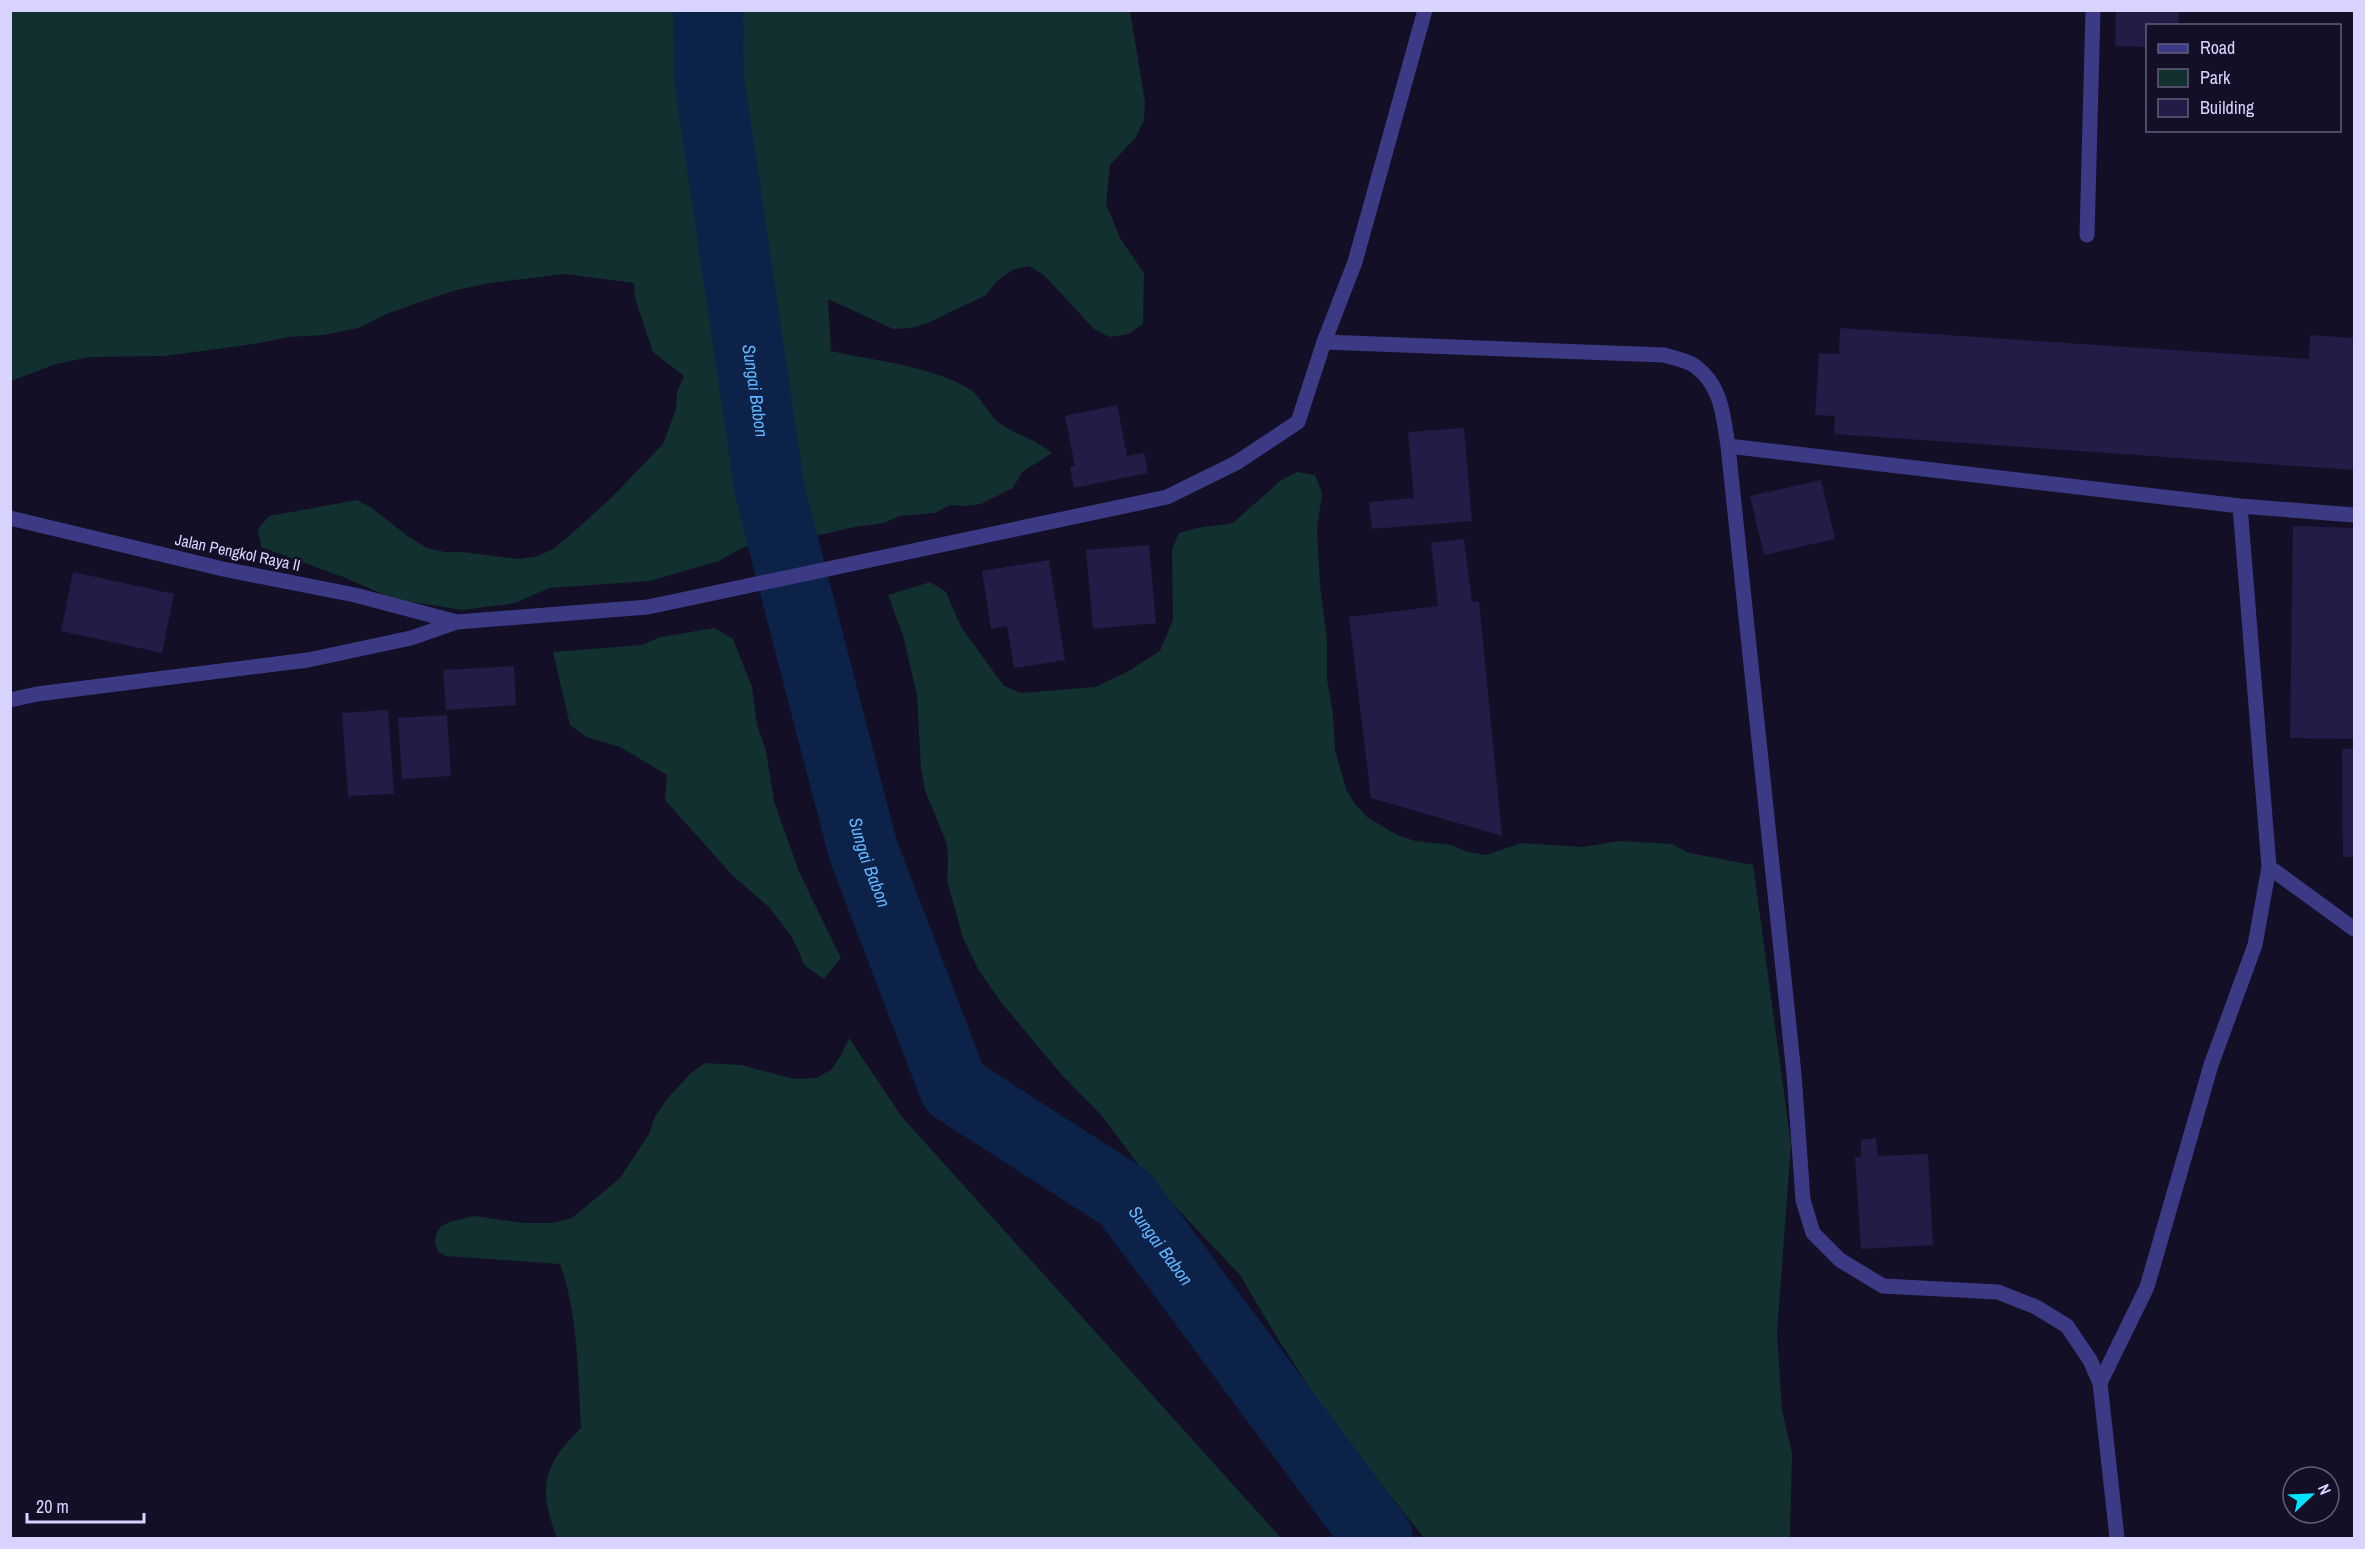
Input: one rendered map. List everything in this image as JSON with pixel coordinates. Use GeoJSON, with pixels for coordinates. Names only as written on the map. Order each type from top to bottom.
{"type":"FeatureCollection","features":[{"type":"Feature","properties":{"kind":"street"},"geometry":{"type":"LineString","coordinates":[[10,700],[37,694],[309,660],[411,638],[457,622],[648,607],[1167,497],[1236,464],[1298,422],[1324,342],[1355,262],[1425,10]]}},
{"type":"Feature","properties":{"kind":"street"},"geometry":{"type":"LineString","coordinates":[[2087,235],[2094,10]]}},
{"type":"Feature","properties":{"kind":"street"},"geometry":{"type":"LineString","coordinates":[[1324,342],[1664,355],[1694,364],[1714,385],[1722,404],[1728,446],[1794,1074],[1803,1200],[1813,1233],[1839,1260],[1883,1286],[1998,1292],[2036,1307],[2067,1326],[2090,1360],[2100,1383],[2116,1539]]}},
{"type":"Feature","properties":{"kind":"street"},"geometry":{"type":"LineString","coordinates":[[1728,446],[2240,506],[2355,515]]}},
{"type":"Feature","properties":{"kind":"street"},"geometry":{"type":"LineString","coordinates":[[2100,1383],[2147,1287],[2211,1065],[2255,945],[2269,867],[2240,506]]}},
{"type":"Feature","properties":{"kind":"street","name":"Jalan Pengkol Raya II"},"geometry":{"type":"LineString","coordinates":[[10,518],[223,569],[355,595],[457,622]]}},
{"type":"Feature","properties":{"kind":"street"},"geometry":{"type":"LineString","coordinates":[[2269,867],[2355,929]]}},
{"type":"Feature","properties":{"kind":"green space"},"geometry":{"type":"Polygon","coordinates":[[[11,11],[1130,11],[1145,102],[1144,120],[1136,137],[1110,165],[1106,204],[1120,238],[1144,273],[1143,324],[1128,334],[1110,337],[1094,329],[1044,275],[1029,266],[1012,270],[997,281],[986,295],[928,323],[911,328],[893,329],[828,299],[831,351],[900,364],[951,380],[977,395],[998,422],[1052,453],[1022,472],[1013,488],[981,504],[950,505],[935,513],[900,516],[884,523],[854,527],[798,540],[769,540],[742,548],[719,561],[650,581],[549,588],[515,603],[462,610],[394,599],[343,577],[261,547],[258,529],[269,516],[357,500],[427,548],[445,552],[519,559],[538,556],[553,549],[612,497],[663,444],[676,409],[677,392],[684,376],[653,352],[635,298],[634,283],[565,274],[490,283],[456,290],[389,313],[358,328],[324,335],[289,337],[165,356],[90,357],[56,364],[11,381],[11,11]]]}},
{"type":"Feature","properties":{"kind":"green space"},"geometry":{"type":"Polygon","coordinates":[[[1297,472],[1315,475],[1322,493],[1317,529],[1320,585],[1327,641],[1327,679],[1333,715],[1335,750],[1346,789],[1355,804],[1367,817],[1397,835],[1415,841],[1451,845],[1468,852],[1486,855],[1521,843],[1583,847],[1619,841],[1672,844],[1689,853],[1753,865],[1791,1144],[1777,1333],[1782,1410],[1792,1453],[1790,1538],[1424,1538],[1330,1419],[1240,1275],[1151,1181],[1101,1115],[1061,1074],[1001,1002],[979,971],[963,938],[947,880],[947,844],[925,790],[921,769],[917,695],[903,635],[888,595],[930,582],[946,592],[961,627],[1004,686],[1021,693],[1095,687],[1127,672],[1160,651],[1173,620],[1172,549],[1179,533],[1233,523],[1280,481],[1297,472]]]}},
{"type":"Feature","properties":{"kind":"green space"},"geometry":{"type":"Polygon","coordinates":[[[714,628],[733,639],[752,687],[757,725],[766,751],[774,801],[799,872],[841,958],[824,979],[805,966],[792,937],[769,907],[733,876],[665,800],[667,775],[620,747],[586,737],[570,725],[553,652],[642,645],[660,637],[714,628]]]}},
{"type":"Feature","properties":{"kind":"green space"},"geometry":{"type":"Polygon","coordinates":[[[849,1038],[902,1117],[1281,1538],[557,1538],[547,1505],[547,1478],[558,1454],[581,1428],[574,1324],[560,1264],[446,1256],[438,1251],[435,1243],[436,1234],[441,1226],[474,1216],[524,1223],[553,1223],[572,1218],[620,1178],[649,1134],[655,1117],[666,1100],[691,1073],[705,1063],[741,1065],[794,1079],[816,1078],[831,1070],[849,1038]]]}},
{"type":"Feature","properties":{"kind":"building"},"geometry":{"type":"Polygon","coordinates":[[[2116,10],[2179,10],[2178,24],[2146,24],[2146,47],[2115,46],[2116,10]]]}},
{"type":"Feature","properties":{"kind":"building"},"geometry":{"type":"Polygon","coordinates":[[[1840,328],[2309,359],[2310,335],[2354,338],[2354,470],[1834,434],[1835,416],[1815,415],[1819,353],[1839,354],[1840,328]]]}},
{"type":"Feature","properties":{"kind":"building"},"geometry":{"type":"Polygon","coordinates":[[[1117,405],[1127,456],[1144,453],[1148,473],[1074,488],[1070,467],[1075,466],[1065,416],[1117,405]]]}},
{"type":"Feature","properties":{"kind":"building"},"geometry":{"type":"Polygon","coordinates":[[[1464,428],[1472,521],[1372,529],[1369,502],[1414,498],[1408,432],[1464,428]]]}},
{"type":"Feature","properties":{"kind":"building"},"geometry":{"type":"Polygon","coordinates":[[[1821,480],[1835,539],[1764,555],[1750,496],[1821,480]]]}},
{"type":"Feature","properties":{"kind":"building"},"geometry":{"type":"Polygon","coordinates":[[[2293,526],[2354,528],[2354,739],[2290,738],[2293,526]]]}},
{"type":"Feature","properties":{"kind":"building"},"geometry":{"type":"Polygon","coordinates":[[[1464,539],[1472,602],[1479,601],[1502,836],[1371,798],[1349,617],[1438,606],[1431,543],[1464,539]]]}},
{"type":"Feature","properties":{"kind":"building"},"geometry":{"type":"Polygon","coordinates":[[[1149,545],[1156,623],[1093,629],[1086,550],[1149,545]]]}},
{"type":"Feature","properties":{"kind":"building"},"geometry":{"type":"Polygon","coordinates":[[[1049,560],[1065,660],[1014,668],[1007,626],[991,629],[982,571],[1049,560]]]}},
{"type":"Feature","properties":{"kind":"building"},"geometry":{"type":"Polygon","coordinates":[[[73,572],[174,594],[162,653],[61,631],[73,572]]]}},
{"type":"Feature","properties":{"kind":"building"},"geometry":{"type":"Polygon","coordinates":[[[514,666],[516,705],[446,710],[443,670],[514,666]]]}},
{"type":"Feature","properties":{"kind":"building"},"geometry":{"type":"Polygon","coordinates":[[[388,710],[394,794],[348,796],[342,713],[388,710]]]}},
{"type":"Feature","properties":{"kind":"building"},"geometry":{"type":"Polygon","coordinates":[[[447,715],[451,776],[402,779],[398,718],[447,715]]]}},
{"type":"Feature","properties":{"kind":"building"},"geometry":{"type":"Polygon","coordinates":[[[2342,749],[2354,749],[2354,857],[2343,857],[2342,749]]]}},
{"type":"Feature","properties":{"kind":"building"},"geometry":{"type":"Polygon","coordinates":[[[1876,1138],[1878,1156],[1928,1154],[1933,1245],[1861,1249],[1855,1157],[1861,1157],[1861,1140],[1876,1138]]]}},
{"type":"Feature","properties":{"kind":"waterway","name":"Sungai Babon"},"geometry":{"type":"LineString","coordinates":[[708,10],[709,78],[770,492],[863,850],[954,1088],[1125,1198],[1378,1538]]}}]}
